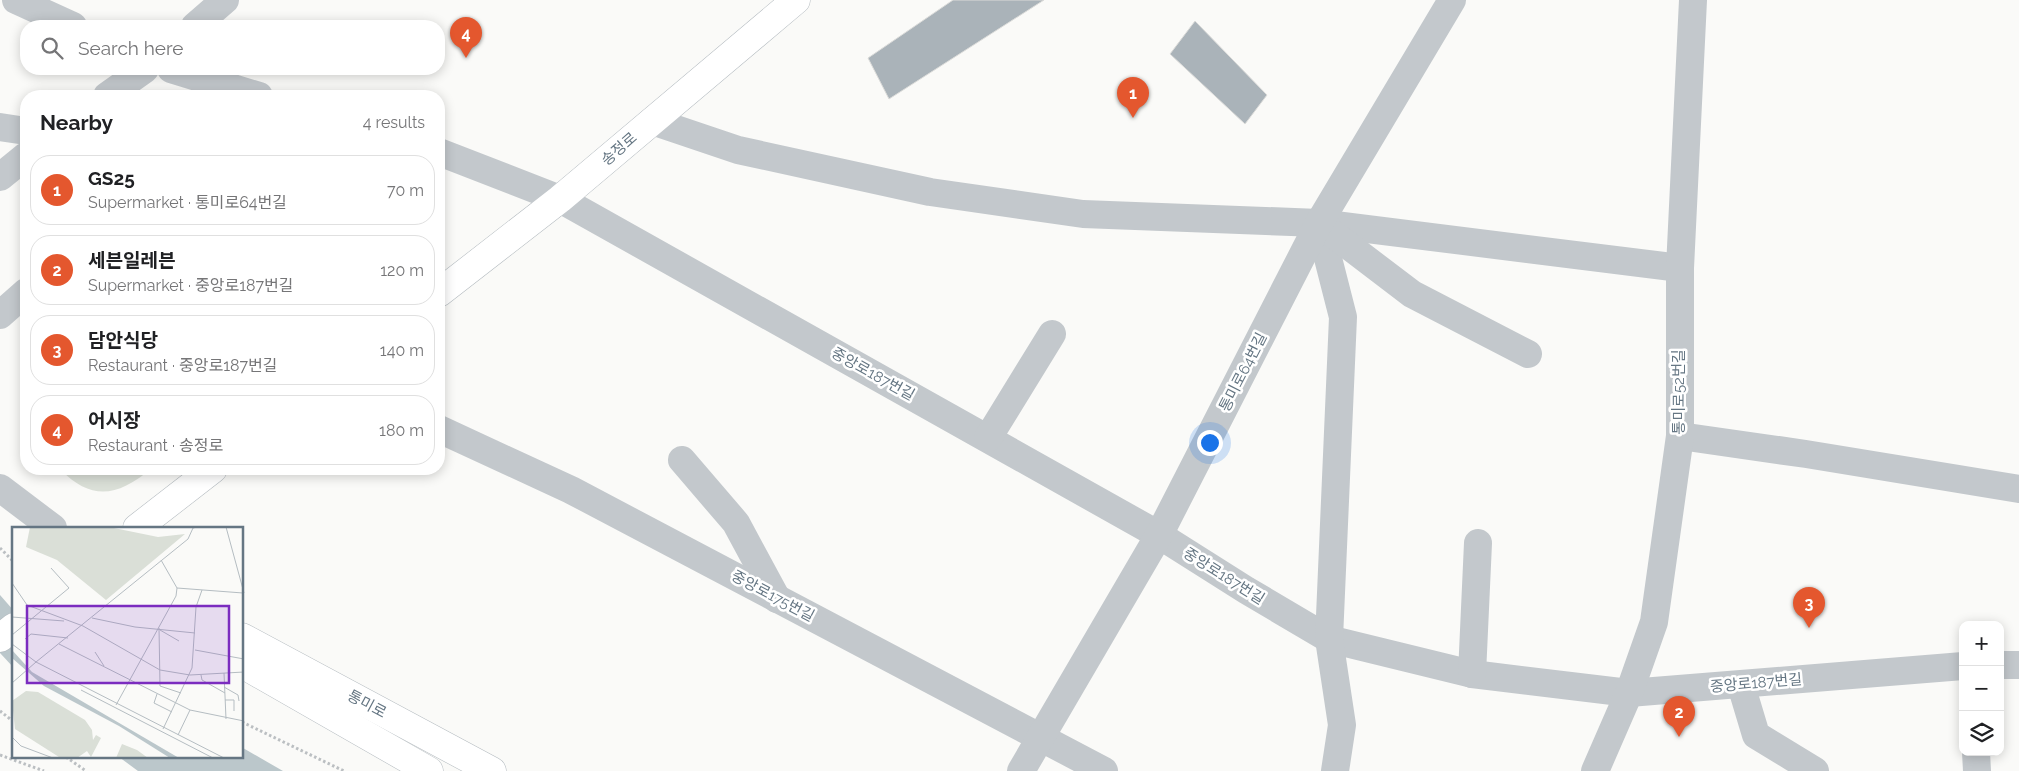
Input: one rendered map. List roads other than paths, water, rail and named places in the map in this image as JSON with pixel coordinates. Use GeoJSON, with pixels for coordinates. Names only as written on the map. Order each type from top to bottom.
{"type":"FeatureCollection","features":[{"type":"Feature","properties":{"kind":"street"},"geometry":{"type":"LineString","coordinates":[[16,0],[59,20]]}},
{"type":"Feature","properties":{"kind":"street"},"geometry":{"type":"LineString","coordinates":[[202,20],[225,0]]}},
{"type":"Feature","properties":{"kind":"street","name":"송정로"},"geometry":{"type":"LineString","coordinates":[[445,288],[560,199],[796,0]]}},
{"type":"Feature","properties":{"kind":"street","name":"통미로64번길"},"geometry":{"type":"LineString","coordinates":[[1020,771],[1160,535],[1319,223],[1452,0]]}},
{"type":"Feature","properties":{"kind":"street","name":"통미로52번길"},"geometry":{"type":"LineString","coordinates":[[1594,771],[1629,693],[1654,622],[1680,436],[1680,268],[1693,0]]}},
{"type":"Feature","properties":{"kind":"street"},"geometry":{"type":"LineString","coordinates":[[115,90],[137,75]]}},
{"type":"Feature","properties":{"kind":"street"},"geometry":{"type":"LineString","coordinates":[[190,75],[239,90]]}},
{"type":"Feature","properties":{"kind":"street"},"geometry":{"type":"LineString","coordinates":[[652,121],[738,150],[939,193],[1083,214],[1319,223],[1680,268]]}},
{"type":"Feature","properties":{"kind":"street"},"geometry":{"type":"LineString","coordinates":[[0,127],[20,130]]}},
{"type":"Feature","properties":{"kind":"street","name":"중앙로187번길"},"geometry":{"type":"LineString","coordinates":[[445,155],[560,199],[1160,535],[1246,590],[1329,639],[1472,674],[1629,693],[1959,666]]}},
{"type":"Feature","properties":{"kind":"street"},"geometry":{"type":"LineString","coordinates":[[0,177],[20,161]]}},
{"type":"Feature","properties":{"kind":"street"},"geometry":{"type":"LineString","coordinates":[[1319,223],[1412,294],[1528,354]]}},
{"type":"Feature","properties":{"kind":"street"},"geometry":{"type":"LineString","coordinates":[[1319,223],[1343,317],[1329,639],[1342,725],[1335,771]]}},
{"type":"Feature","properties":{"kind":"street"},"geometry":{"type":"LineString","coordinates":[[0,315],[20,297]]}},
{"type":"Feature","properties":{"kind":"street"},"geometry":{"type":"LineString","coordinates":[[988,438],[1052,334]]}},
{"type":"Feature","properties":{"kind":"street","name":"중앙로175번길"},"geometry":{"type":"LineString","coordinates":[[445,432],[571,490],[1104,771]]}},
{"type":"Feature","properties":{"kind":"street"},"geometry":{"type":"LineString","coordinates":[[1680,436],[1806,454],[2019,490]]}},
{"type":"Feature","properties":{"kind":"street"},"geometry":{"type":"LineString","coordinates":[[682,460],[736,523],[777,599]]}},
{"type":"Feature","properties":{"kind":"street"},"geometry":{"type":"LineString","coordinates":[[138,527],[205,475]]}},
{"type":"Feature","properties":{"kind":"street"},"geometry":{"type":"LineString","coordinates":[[0,488],[52,527]]}},
{"type":"Feature","properties":{"kind":"street"},"geometry":{"type":"LineString","coordinates":[[1472,674],[1478,543]]}},
{"type":"Feature","properties":{"kind":"street"},"geometry":{"type":"LineString","coordinates":[[0,638],[12,629]]}},
{"type":"Feature","properties":{"kind":"street","name":"통미로"},"geometry":{"type":"LineString","coordinates":[[244,638],[492,771]]}},
{"type":"Feature","properties":{"kind":"street","name":"통미로"},"geometry":{"type":"LineString","coordinates":[[244,665],[429,771]]}},
{"type":"Feature","properties":{"kind":"street"},"geometry":{"type":"LineString","coordinates":[[2004,665],[2019,665]]}},
{"type":"Feature","properties":{"kind":"street"},"geometry":{"type":"LineString","coordinates":[[1741,685],[1756,735],[1815,771]]}},
{"type":"Feature","properties":{"kind":"street"},"geometry":{"type":"LineString","coordinates":[[1976,756],[1977,771]]}},
{"type":"Feature","properties":{"kind":"place","name":"어시장"},"geometry":{"type":"Point","coordinates":[466,58]}},
{"type":"Feature","properties":{"kind":"place","name":"GS25"},"geometry":{"type":"Point","coordinates":[1133,118]}},
{"type":"Feature","properties":{"kind":"place","name":"담안식당"},"geometry":{"type":"Point","coordinates":[1809,628]}},
{"type":"Feature","properties":{"kind":"place","name":"세븐일레븐"},"geometry":{"type":"Point","coordinates":[1679,737]}}]}
